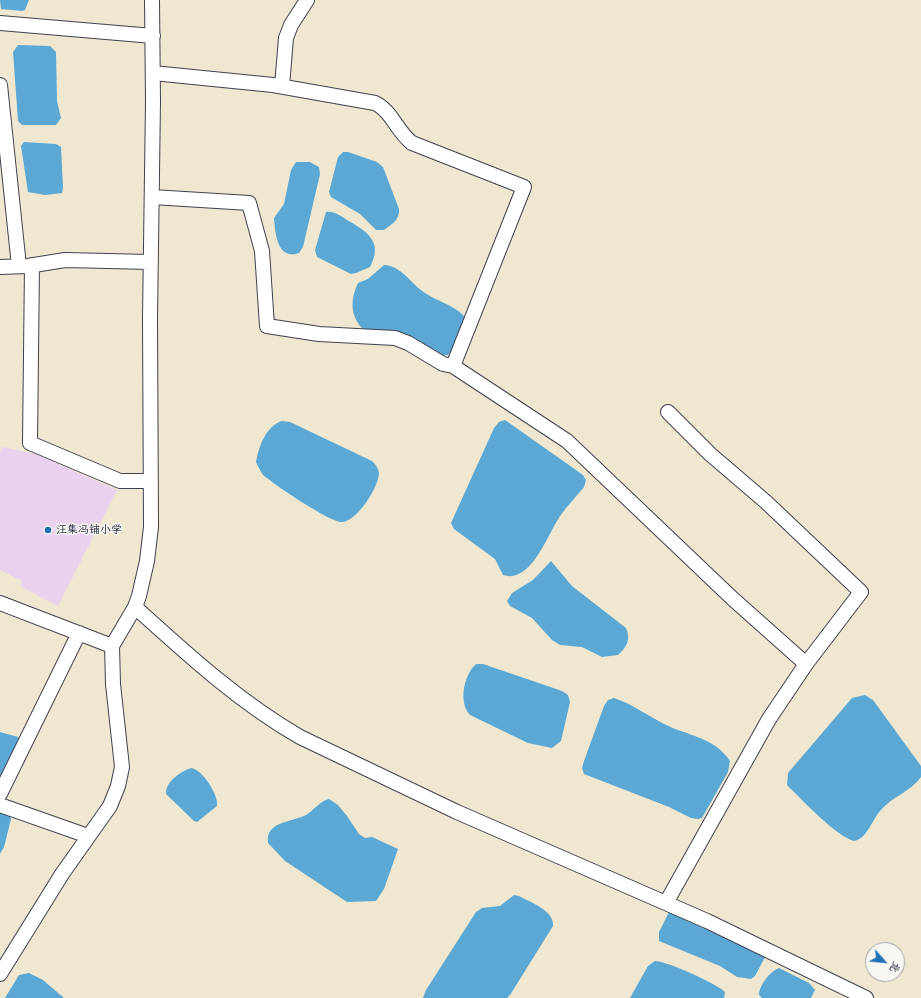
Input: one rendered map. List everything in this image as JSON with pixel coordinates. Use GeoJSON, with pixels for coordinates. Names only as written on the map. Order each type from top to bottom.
{"type":"FeatureCollection","features":[{"type":"Feature","properties":{"kind":"street"},"geometry":{"type":"LineString","coordinates":[[0,974],[44,902],[110,806],[118,786],[122,767],[112,684],[112,646],[135,607],[147,561],[150,527],[153,73],[152,0]]}},
{"type":"Feature","properties":{"kind":"street"},"geometry":{"type":"LineString","coordinates":[[282,86],[286,38],[291,25],[307,0]]}},
{"type":"Feature","properties":{"kind":"street"},"geometry":{"type":"LineString","coordinates":[[0,23],[153,36]]}},
{"type":"Feature","properties":{"kind":"street"},"geometry":{"type":"LineString","coordinates":[[153,73],[282,86],[375,103],[385,109],[404,136],[412,143],[524,188],[453,366]]}},
{"type":"Feature","properties":{"kind":"street"},"geometry":{"type":"LineString","coordinates":[[0,85],[25,266],[30,443],[120,481],[151,481]]}},
{"type":"Feature","properties":{"kind":"street"},"geometry":{"type":"LineString","coordinates":[[152,197],[249,203],[262,250],[267,326],[319,334],[395,338],[408,342],[443,364],[453,366],[564,439],[733,599],[806,664]]}},
{"type":"Feature","properties":{"kind":"street"},"geometry":{"type":"LineString","coordinates":[[0,267],[25,266],[65,260],[151,262]]}},
{"type":"Feature","properties":{"kind":"street"},"geometry":{"type":"LineString","coordinates":[[666,903],[758,737],[806,664],[861,592],[766,502],[710,454],[668,412]]}},
{"type":"Feature","properties":{"kind":"street"},"geometry":{"type":"LineString","coordinates":[[0,603],[112,646]]}},
{"type":"Feature","properties":{"kind":"street"},"geometry":{"type":"LineString","coordinates":[[135,607],[212,674],[277,723],[300,737],[457,812],[753,942],[866,998]]}},
{"type":"Feature","properties":{"kind":"street"},"geometry":{"type":"LineString","coordinates":[[0,794],[79,633]]}},
{"type":"Feature","properties":{"kind":"street"},"geometry":{"type":"LineString","coordinates":[[0,805],[88,836]]}},
{"type":"Feature","properties":{"kind":"shaded area","name":"汪集冯铺小学"},"geometry":{"type":"Polygon","coordinates":[[[2,447],[36,454],[117,490],[58,606],[20,586],[22,581],[0,570],[0,451],[2,447]]]}},
{"type":"Feature","properties":{"kind":"water"},"geometry":{"type":"Polygon","coordinates":[[[0,0],[29,0],[25,10],[22,11],[1,9],[0,0]]]}},
{"type":"Feature","properties":{"kind":"water"},"geometry":{"type":"Polygon","coordinates":[[[18,45],[50,46],[56,52],[57,101],[61,118],[56,125],[22,125],[18,121],[13,52],[18,45]]]}},
{"type":"Feature","properties":{"kind":"water"},"geometry":{"type":"Polygon","coordinates":[[[24,142],[56,144],[61,147],[62,193],[45,195],[28,192],[21,146],[24,142]]]}},
{"type":"Feature","properties":{"kind":"water"},"geometry":{"type":"Polygon","coordinates":[[[343,152],[348,152],[377,162],[383,167],[399,209],[397,219],[393,224],[384,230],[376,230],[360,214],[331,197],[329,192],[338,157],[343,152]]]}},
{"type":"Feature","properties":{"kind":"water"},"geometry":{"type":"Polygon","coordinates":[[[296,162],[310,162],[319,167],[320,174],[303,247],[299,253],[292,254],[286,253],[279,244],[275,230],[274,218],[284,204],[291,170],[296,162]]]}},
{"type":"Feature","properties":{"kind":"water"},"geometry":{"type":"Polygon","coordinates":[[[326,212],[332,212],[340,215],[361,228],[371,238],[375,250],[374,258],[370,267],[351,274],[317,257],[315,250],[326,212]]]}},
{"type":"Feature","properties":{"kind":"water"},"geometry":{"type":"Polygon","coordinates":[[[384,265],[396,268],[420,290],[455,308],[463,315],[465,318],[453,349],[448,355],[438,356],[364,330],[359,325],[353,308],[355,289],[358,283],[368,279],[384,265]]]}},
{"type":"Feature","properties":{"kind":"water"},"geometry":{"type":"Polygon","coordinates":[[[505,420],[583,475],[586,480],[584,487],[566,508],[536,557],[521,573],[513,576],[503,575],[495,559],[454,529],[451,523],[494,428],[499,422],[505,420]]]}},
{"type":"Feature","properties":{"kind":"water"},"geometry":{"type":"Polygon","coordinates":[[[282,421],[290,422],[372,461],[376,466],[379,474],[375,488],[365,504],[353,517],[347,521],[341,522],[325,516],[263,475],[256,462],[261,443],[272,427],[282,421]]]}},
{"type":"Feature","properties":{"kind":"water"},"geometry":{"type":"Polygon","coordinates":[[[551,561],[572,586],[626,628],[628,636],[627,643],[618,655],[602,657],[582,647],[560,645],[552,640],[532,618],[510,606],[507,601],[512,593],[533,580],[551,561]]]}},
{"type":"Feature","properties":{"kind":"water"},"geometry":{"type":"Polygon","coordinates":[[[476,664],[483,664],[562,691],[568,695],[570,702],[561,741],[552,748],[528,743],[470,715],[466,710],[463,696],[468,675],[476,664]]]}},
{"type":"Feature","properties":{"kind":"water"},"geometry":{"type":"Polygon","coordinates":[[[865,695],[873,700],[921,766],[921,777],[912,787],[884,806],[866,833],[859,840],[854,841],[838,833],[787,785],[788,773],[852,698],[865,695]]]}},
{"type":"Feature","properties":{"kind":"water"},"geometry":{"type":"Polygon","coordinates":[[[614,698],[633,706],[664,724],[708,741],[716,746],[730,761],[728,772],[702,818],[691,818],[669,807],[584,774],[582,768],[584,761],[604,706],[608,700],[614,698]]]}},
{"type":"Feature","properties":{"kind":"water"},"geometry":{"type":"Polygon","coordinates":[[[0,732],[18,737],[21,741],[0,784],[0,732]]]}},
{"type":"Feature","properties":{"kind":"water"},"geometry":{"type":"Polygon","coordinates":[[[191,768],[200,773],[209,783],[213,789],[217,801],[217,806],[197,822],[194,821],[166,794],[166,790],[171,781],[178,774],[191,768]]]}},
{"type":"Feature","properties":{"kind":"water"},"geometry":{"type":"Polygon","coordinates":[[[329,799],[338,805],[359,834],[365,838],[372,837],[398,849],[384,889],[376,901],[347,902],[285,861],[268,843],[268,836],[275,826],[306,815],[329,799]]]}},
{"type":"Feature","properties":{"kind":"water"},"geometry":{"type":"Polygon","coordinates":[[[0,810],[10,816],[11,819],[4,847],[0,854],[0,810]]]}},
{"type":"Feature","properties":{"kind":"water"},"geometry":{"type":"Polygon","coordinates":[[[514,895],[529,901],[546,911],[553,921],[553,926],[510,995],[507,998],[423,998],[426,990],[476,912],[482,908],[500,906],[514,895]]]}},
{"type":"Feature","properties":{"kind":"water"},"geometry":{"type":"Polygon","coordinates":[[[669,912],[765,957],[755,976],[751,979],[737,977],[720,966],[659,941],[659,932],[669,912]]]}},
{"type":"Feature","properties":{"kind":"water"},"geometry":{"type":"Polygon","coordinates":[[[655,961],[680,969],[720,988],[725,992],[724,998],[630,998],[648,966],[655,961]]]}},
{"type":"Feature","properties":{"kind":"water"},"geometry":{"type":"Polygon","coordinates":[[[779,968],[809,983],[815,990],[811,998],[762,998],[759,995],[759,991],[763,983],[772,972],[779,968]]]}},
{"type":"Feature","properties":{"kind":"water"},"geometry":{"type":"Polygon","coordinates":[[[29,973],[43,980],[64,998],[5,998],[19,975],[29,973]]]}},
{"type":"Feature","properties":{"kind":"place","name":"汪集冯铺小学"},"geometry":{"type":"Point","coordinates":[48,530]}}]}
